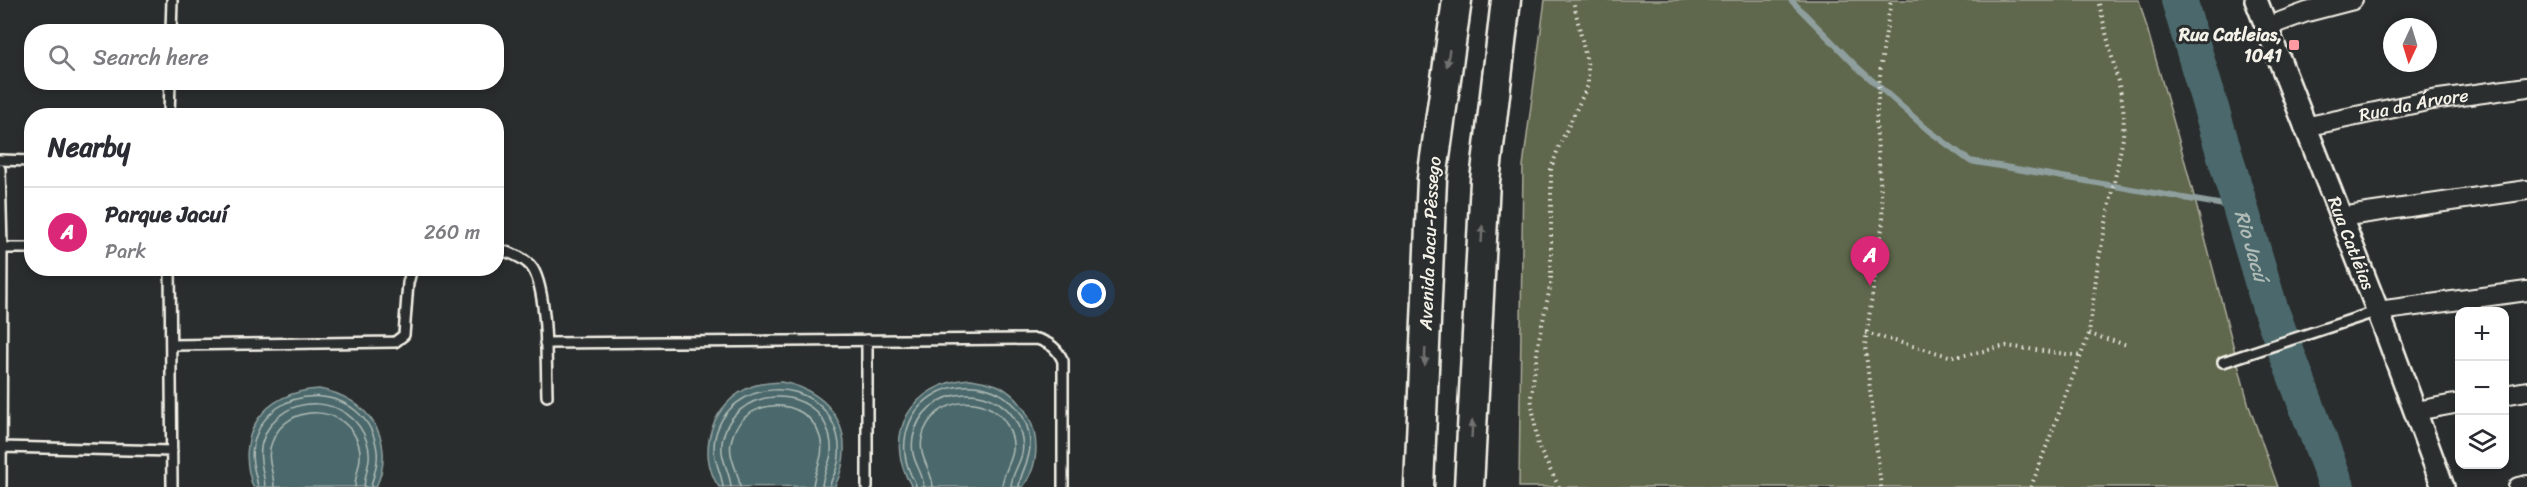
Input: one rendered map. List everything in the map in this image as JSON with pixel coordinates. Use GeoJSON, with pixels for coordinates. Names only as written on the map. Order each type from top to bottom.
{"type":"FeatureCollection","features":[{"type":"Feature","properties":{"kind":"highway","name":"Avenida Jacu-Pêssego"},"geometry":{"type":"LineString","coordinates":[[1419,487],[1432,179],[1457,0]]}},
{"type":"Feature","properties":{"kind":"highway"},"geometry":{"type":"LineString","coordinates":[[1469,487],[1485,181],[1506,0]]}},
{"type":"Feature","properties":{"kind":"street","name":"Rua Catléias"},"geometry":{"type":"LineString","coordinates":[[2256,0],[2378,311],[2443,487]]}},
{"type":"Feature","properties":{"kind":"street"},"geometry":{"type":"LineString","coordinates":[[2266,27],[2307,12],[2353,0]]}},
{"type":"Feature","properties":{"kind":"street","name":"Rua da Árvore"},"geometry":{"type":"LineString","coordinates":[[2304,127],[2432,100],[2527,87]]}},
{"type":"Feature","properties":{"kind":"street"},"geometry":{"type":"LineString","coordinates":[[2340,217],[2527,190]]}},
{"type":"Feature","properties":{"kind":"street"},"geometry":{"type":"LineString","coordinates":[[2378,311],[2527,291]]}},
{"type":"Feature","properties":{"kind":"street"},"geometry":{"type":"LineString","coordinates":[[2509,394],[2527,391]]}},
{"type":"Feature","properties":{"kind":"street"},"geometry":{"type":"LineString","coordinates":[[2416,411],[2455,404]]}},
{"type":"Feature","properties":{"kind":"street"},"geometry":{"type":"LineString","coordinates":[[2518,487],[2527,485]]}},
{"type":"Feature","properties":{"kind":"lane"},"geometry":{"type":"LineString","coordinates":[[171,24],[172,0]]}},
{"type":"Feature","properties":{"kind":"lane"},"geometry":{"type":"LineString","coordinates":[[169,108],[170,90]]}},
{"type":"Feature","properties":{"kind":"lane"},"geometry":{"type":"LineString","coordinates":[[0,160],[24,161]]}},
{"type":"Feature","properties":{"kind":"lane"},"geometry":{"type":"LineString","coordinates":[[0,169],[1,487]]}},
{"type":"Feature","properties":{"kind":"lane"},"geometry":{"type":"LineString","coordinates":[[1,248],[24,248]]}},
{"type":"Feature","properties":{"kind":"lane"},"geometry":{"type":"LineString","coordinates":[[504,252],[522,258],[533,269],[540,293],[547,396]]}},
{"type":"Feature","properties":{"kind":"lane"},"geometry":{"type":"LineString","coordinates":[[170,276],[172,487]]}},
{"type":"Feature","properties":{"kind":"lane"},"geometry":{"type":"LineString","coordinates":[[172,345],[395,342],[404,334],[410,276]]}},
{"type":"Feature","properties":{"kind":"lane"},"geometry":{"type":"LineString","coordinates":[[2226,361],[2378,311]]}},
{"type":"Feature","properties":{"kind":"lane"},"geometry":{"type":"LineString","coordinates":[[545,343],[1037,339],[1049,343],[1058,351],[1063,361],[1064,487]]}},
{"type":"Feature","properties":{"kind":"lane"},"geometry":{"type":"LineString","coordinates":[[867,340],[867,487]]}},
{"type":"Feature","properties":{"kind":"lane"},"geometry":{"type":"LineString","coordinates":[[1,447],[172,451]]}},
{"type":"Feature","properties":{"kind":"path"},"geometry":{"type":"LineString","coordinates":[[1559,487],[1538,446],[1531,397],[1539,339],[1551,283],[1551,169],[1559,146],[1588,85],[1588,67],[1573,0]]}},
{"type":"Feature","properties":{"kind":"path"},"geometry":{"type":"LineString","coordinates":[[1881,487],[1880,458],[1867,375],[1866,333],[1883,221],[1876,122],[1881,64],[1892,0]]}},
{"type":"Feature","properties":{"kind":"path"},"geometry":{"type":"LineString","coordinates":[[2031,487],[2089,334],[2098,263],[2122,138],[2124,114],[2098,0]]}},
{"type":"Feature","properties":{"kind":"path"},"geometry":{"type":"LineString","coordinates":[[1866,333],[1949,356],[1961,356],[2006,346],[2081,356]]}},
{"type":"Feature","properties":{"kind":"path"},"geometry":{"type":"LineString","coordinates":[[2089,334],[2127,345]]}},
{"type":"Feature","properties":{"kind":"green space"},"geometry":{"type":"Polygon","coordinates":[[[1545,0],[2139,0],[2185,162],[2249,406],[2278,487],[1519,487],[1523,166],[1545,0]]]}},
{"type":"Feature","properties":{"kind":"water"},"geometry":{"type":"Polygon","coordinates":[[[971,379],[999,386],[1021,405],[1034,431],[1036,446],[1031,474],[1023,487],[912,487],[903,468],[899,449],[901,431],[907,415],[918,401],[932,390],[950,382],[971,379]]]}},
{"type":"Feature","properties":{"kind":"water"},"geometry":{"type":"Polygon","coordinates":[[[781,382],[800,387],[815,395],[828,406],[837,419],[844,450],[842,468],[835,486],[719,487],[708,459],[708,444],[718,415],[739,393],[756,385],[781,382]]]}},
{"type":"Feature","properties":{"kind":"water"},"geometry":{"type":"Polygon","coordinates":[[[319,389],[351,401],[374,423],[383,453],[382,469],[376,487],[253,487],[248,468],[247,450],[251,433],[258,419],[268,407],[282,398],[299,392],[319,389]]]}},
{"type":"Feature","properties":{"kind":"waterway"},"geometry":{"type":"LineString","coordinates":[[1791,0],[1857,67],[1928,130],[1970,161],[2241,208]]}},
{"type":"Feature","properties":{"kind":"waterway","name":"Rio Jacú"},"geometry":{"type":"LineString","coordinates":[[2179,0],[2270,308],[2337,487]]}},
{"type":"Feature","properties":{"kind":"place","name":"Rua Catleias, 1041"},"geometry":{"type":"Point","coordinates":[2294,45]}},
{"type":"Feature","properties":{"kind":"place","name":"Parque Jacuí"},"geometry":{"type":"Point","coordinates":[1870,286]}}]}
